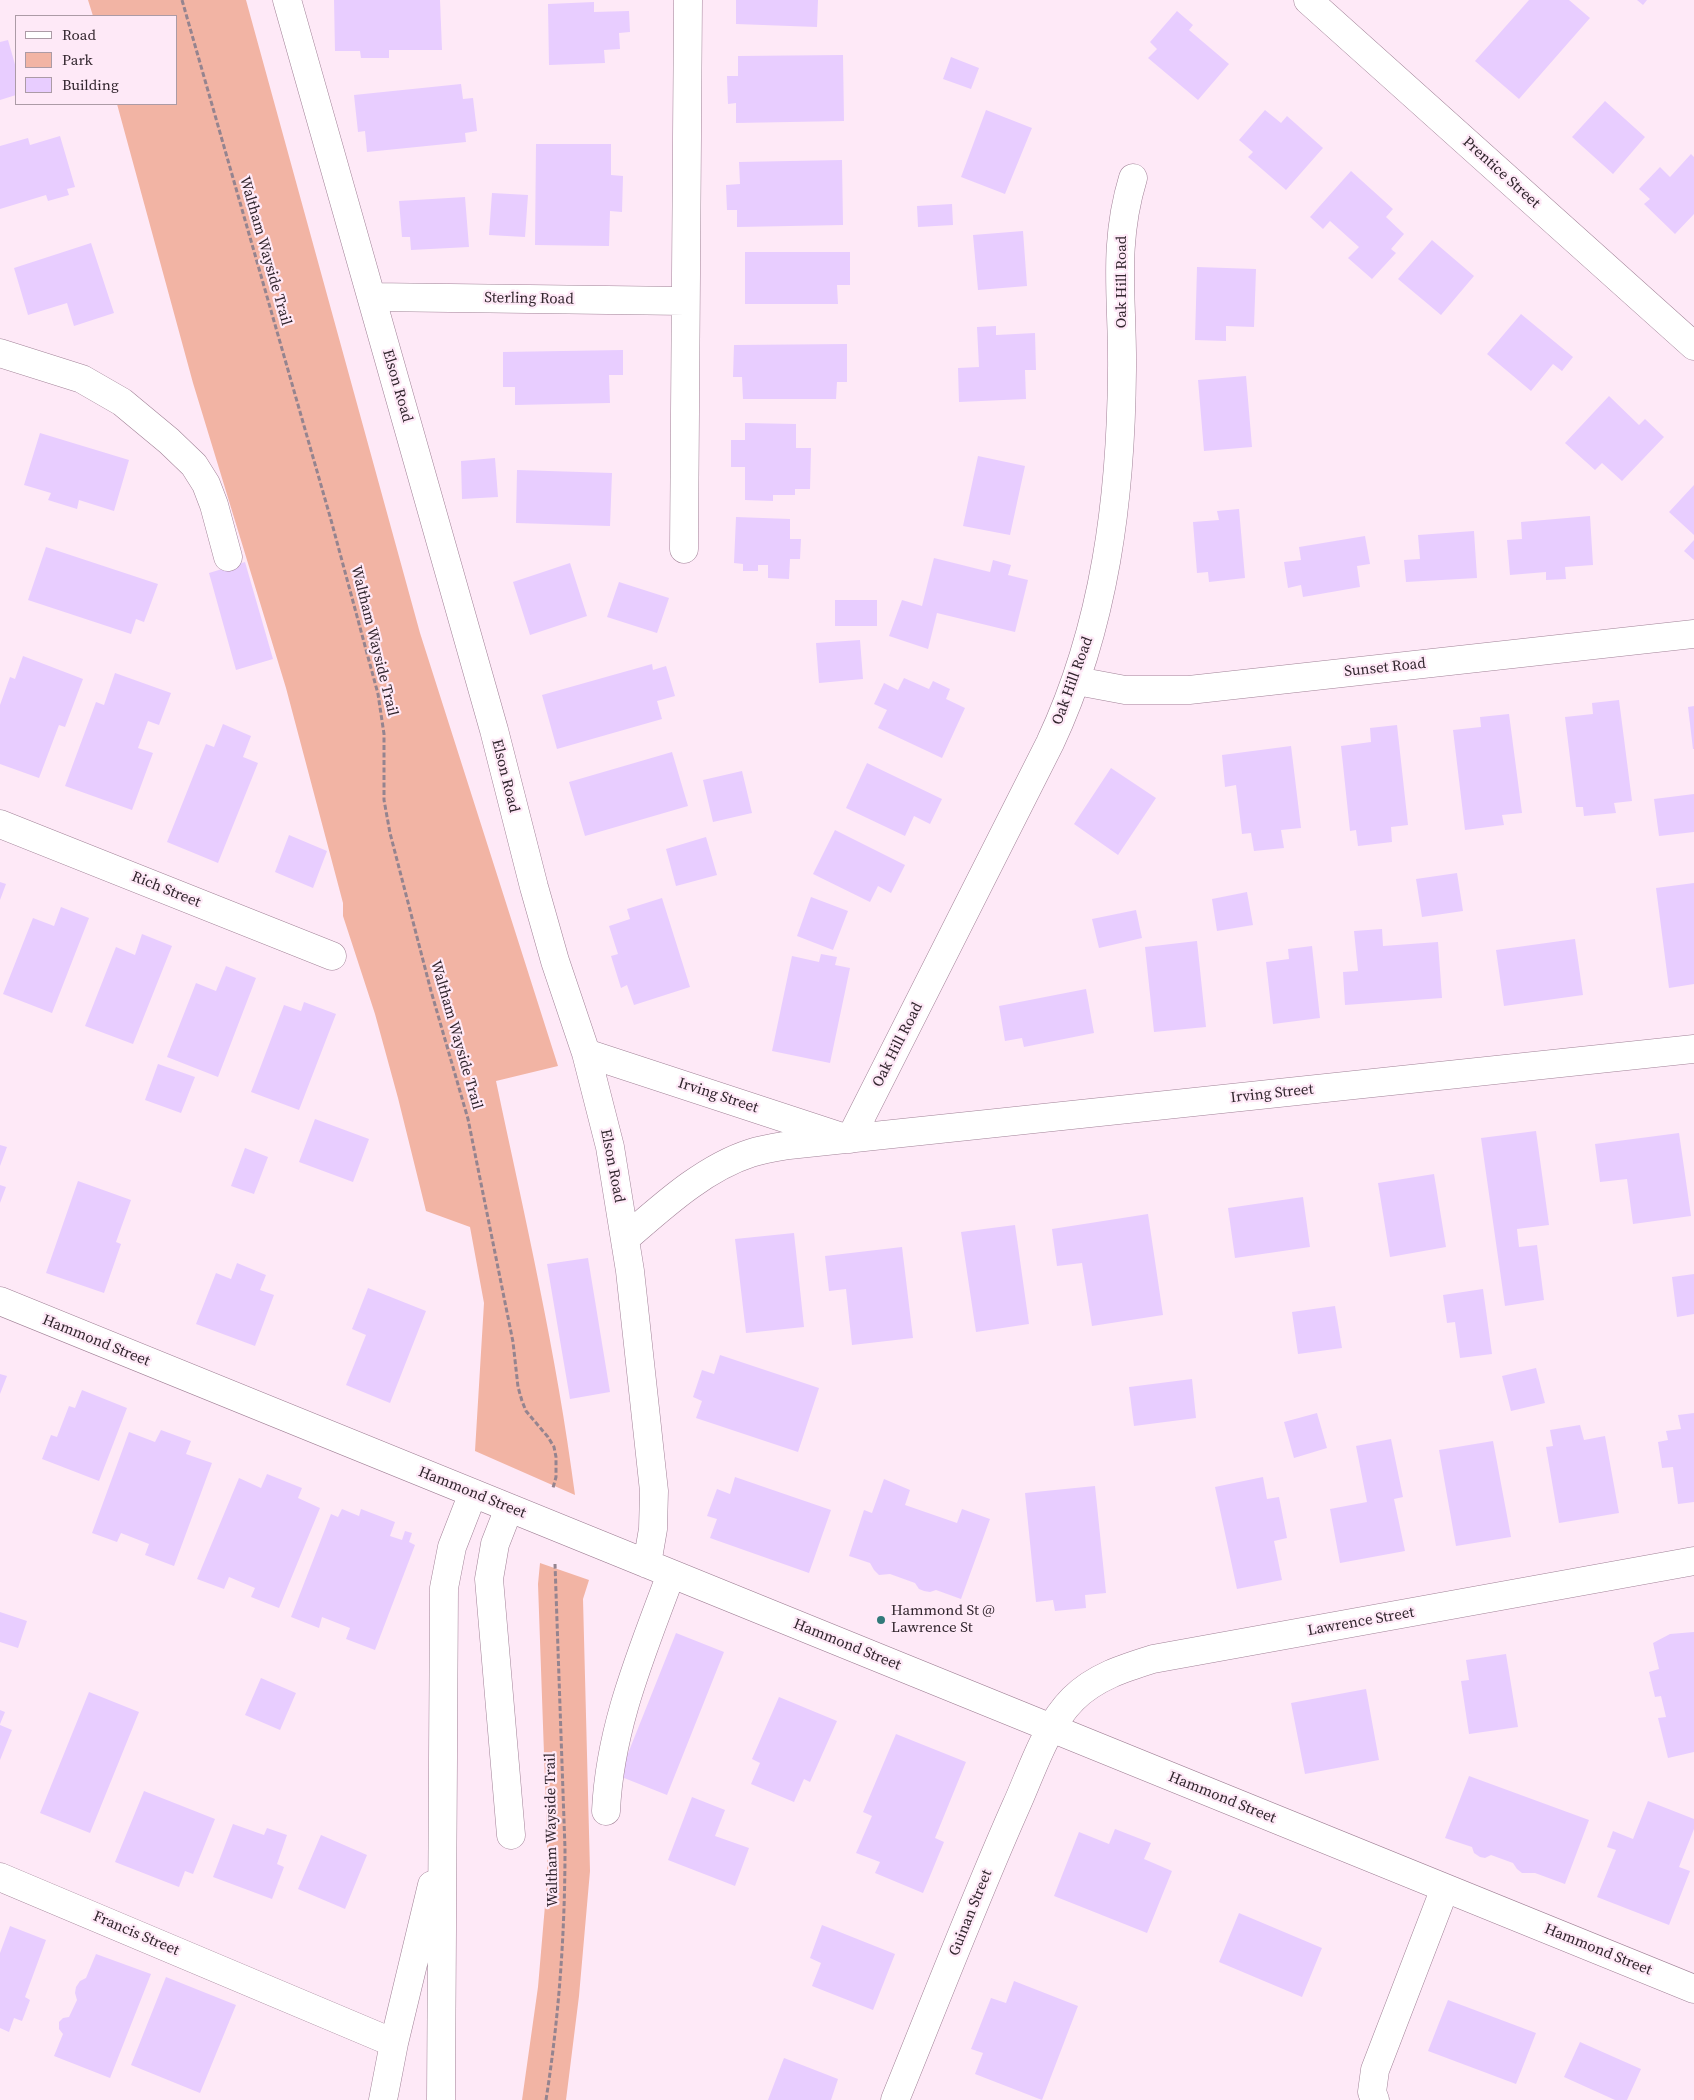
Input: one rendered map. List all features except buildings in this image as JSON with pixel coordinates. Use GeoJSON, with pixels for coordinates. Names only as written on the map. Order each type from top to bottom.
{"type":"FeatureCollection","features":[{"type":"Feature","properties":{"kind":"street","name":"Elson Road"},"geometry":{"type":"LineString","coordinates":[[287,0],[494,730],[534,887],[586,1053],[610,1147],[626,1238],[654,1492],[653,1529],[659,1569],[612,1752],[606,1811]]}},
{"type":"Feature","properties":{"kind":"street"},"geometry":{"type":"LineString","coordinates":[[684,549],[688,0]]}},
{"type":"Feature","properties":{"kind":"street","name":"Prentice Street"},"geometry":{"type":"LineString","coordinates":[[1308,0],[1694,346]]}},
{"type":"Feature","properties":{"kind":"street","name":"Oak Hill Road"},"geometry":{"type":"LineString","coordinates":[[850,1139],[1050,743],[1077,681],[1090,637],[1101,587],[1114,507],[1118,468],[1122,402],[1120,245],[1126,202],[1133,178]]}},
{"type":"Feature","properties":{"kind":"street","name":"Sterling Road"},"geometry":{"type":"LineString","coordinates":[[372,297],[685,301]]}},
{"type":"Feature","properties":{"kind":"street"},"geometry":{"type":"LineString","coordinates":[[0,353],[82,379],[134,411],[183,454],[201,474],[211,495],[228,556]]}},
{"type":"Feature","properties":{"kind":"street","name":"Sunset Road"},"geometry":{"type":"LineString","coordinates":[[1077,681],[1125,690],[1189,690],[1694,634]]}},
{"type":"Feature","properties":{"kind":"street","name":"Rich Street"},"geometry":{"type":"LineString","coordinates":[[0,824],[332,956]]}},
{"type":"Feature","properties":{"kind":"street","name":"Irving Street"},"geometry":{"type":"LineString","coordinates":[[626,1238],[675,1197],[734,1160],[752,1153],[789,1145],[1694,1049]]}},
{"type":"Feature","properties":{"kind":"street","name":"Irving Street"},"geometry":{"type":"LineString","coordinates":[[586,1053],[850,1139]]}},
{"type":"Feature","properties":{"kind":"street","name":"Hammond Street"},"geometry":{"type":"LineString","coordinates":[[0,1302],[1694,1989]]}},
{"type":"Feature","properties":{"kind":"street"},"geometry":{"type":"LineString","coordinates":[[441,2100],[444,1588],[452,1547],[473,1493]]}},
{"type":"Feature","properties":{"kind":"street"},"geometry":{"type":"LineString","coordinates":[[508,1508],[495,1544],[489,1579],[511,1835]]}},
{"type":"Feature","properties":{"kind":"street","name":"Lawrence Street"},"geometry":{"type":"LineString","coordinates":[[1052,1728],[1073,1699],[1093,1684],[1108,1674],[1153,1660],[1694,1561]]}},
{"type":"Feature","properties":{"kind":"street","name":"Guinan Street"},"geometry":{"type":"LineString","coordinates":[[895,2100],[1000,1842],[1052,1728]]}},
{"type":"Feature","properties":{"kind":"street"},"geometry":{"type":"LineString","coordinates":[[383,2100],[394,2043],[442,1840]]}},
{"type":"Feature","properties":{"kind":"street","name":"Francis Street"},"geometry":{"type":"LineString","coordinates":[[0,1877],[394,2043]]}},
{"type":"Feature","properties":{"kind":"street"},"geometry":{"type":"LineString","coordinates":[[1374,2100],[1372,2092],[1375,2070],[1445,1888]]}},
{"type":"Feature","properties":{"kind":"path","name":"Waltham Wayside Trail"},"geometry":{"type":"LineString","coordinates":[[182,0],[328,510],[378,694],[384,734],[384,800],[390,833],[431,991],[470,1126],[510,1325],[522,1401],[526,1411],[554,1447],[556,1477],[552,1492]]}},
{"type":"Feature","properties":{"kind":"path","name":"Waltham Wayside Trail"},"geometry":{"type":"LineString","coordinates":[[546,2100],[553,2055],[559,1991],[565,1895],[565,1849],[554,1560]]}},
{"type":"Feature","properties":{"kind":"green space"},"geometry":{"type":"Polygon","coordinates":[[[88,0],[246,0],[420,633],[558,1066],[496,1081],[550,1339],[575,1495],[475,1451],[484,1303],[470,1227],[426,1211],[375,1014],[343,916],[343,903],[286,688],[193,383],[117,105],[178,105],[178,15],[93,15],[88,0]]]}},
{"type":"Feature","properties":{"kind":"green space"},"geometry":{"type":"Polygon","coordinates":[[[540,1563],[589,1580],[583,1599],[590,1871],[579,1996],[566,2100],[522,2100],[538,1987],[547,1882],[538,1584],[540,1563]]]}},
{"type":"Feature","properties":{"kind":"place","name":"Hammond St @ Lawrence St"},"geometry":{"type":"Point","coordinates":[881,1620]}}]}
